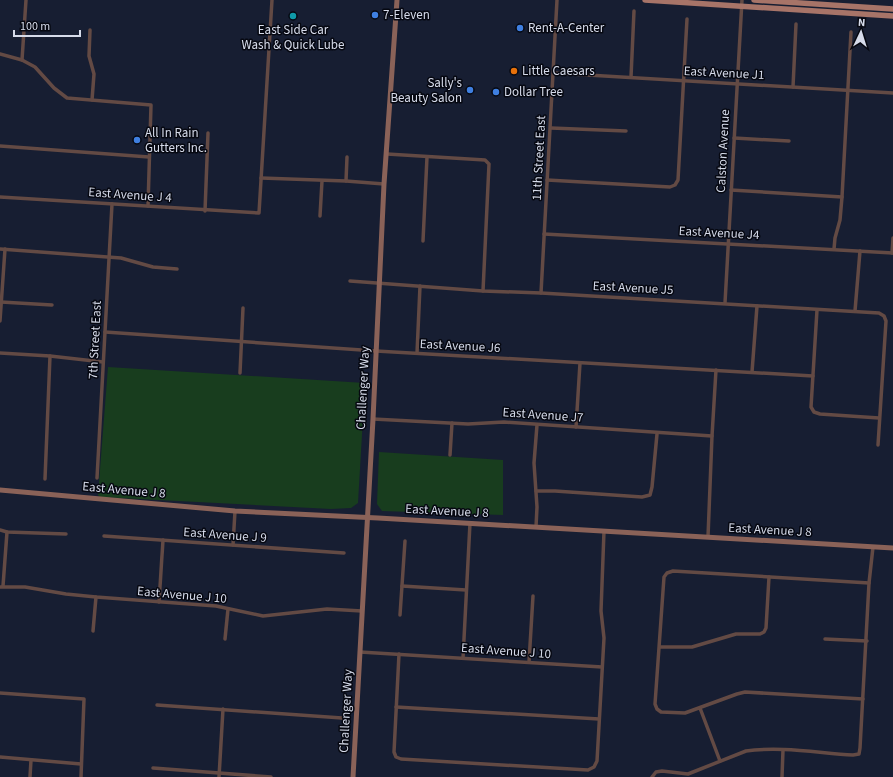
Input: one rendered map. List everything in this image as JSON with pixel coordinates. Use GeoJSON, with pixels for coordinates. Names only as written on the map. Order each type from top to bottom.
{"type":"FeatureCollection","features":[{"type":"Feature","properties":{"kind":"main road"},"geometry":{"type":"LineString","coordinates":[[645,0],[893,16]]}},
{"type":"Feature","properties":{"kind":"main road"},"geometry":{"type":"LineString","coordinates":[[754,0],[893,9]]}},
{"type":"Feature","properties":{"kind":"street"},"geometry":{"type":"LineString","coordinates":[[22,60],[26,0]]}},
{"type":"Feature","properties":{"kind":"street"},"geometry":{"type":"LineString","coordinates":[[272,0],[261,178],[384,184]]}},
{"type":"Feature","properties":{"kind":"street","name":"Challenger Way"},"geometry":{"type":"LineString","coordinates":[[353,777],[373,419],[384,184],[397,0]]}},
{"type":"Feature","properties":{"kind":"street","name":"11th Street East"},"geometry":{"type":"LineString","coordinates":[[541,293],[557,0]]}},
{"type":"Feature","properties":{"kind":"street","name":"Calston Avenue"},"geometry":{"type":"LineString","coordinates":[[725,303],[742,0]]}},
{"type":"Feature","properties":{"kind":"street"},"geometry":{"type":"LineString","coordinates":[[631,77],[634,11]]}},
{"type":"Feature","properties":{"kind":"street"},"geometry":{"type":"LineString","coordinates":[[547,180],[670,187],[675,184],[678,180],[687,19]]}},
{"type":"Feature","properties":{"kind":"street"},"geometry":{"type":"LineString","coordinates":[[793,87],[796,24]]}},
{"type":"Feature","properties":{"kind":"street"},"geometry":{"type":"LineString","coordinates":[[90,30],[89,56],[94,74],[92,100]]}},
{"type":"Feature","properties":{"kind":"street"},"geometry":{"type":"LineString","coordinates":[[834,250],[835,238],[840,220],[842,197],[851,32]]}},
{"type":"Feature","properties":{"kind":"street"},"geometry":{"type":"LineString","coordinates":[[0,54],[22,60],[35,67],[54,88],[67,98],[152,105],[148,206]]}},
{"type":"Feature","properties":{"kind":"street","name":"East Avenue J1"},"geometry":{"type":"LineString","coordinates":[[554,73],[893,93]]}},
{"type":"Feature","properties":{"kind":"street"},"geometry":{"type":"LineString","coordinates":[[550,128],[626,131]]}},
{"type":"Feature","properties":{"kind":"street"},"geometry":{"type":"LineString","coordinates":[[205,211],[208,133]]}},
{"type":"Feature","properties":{"kind":"street"},"geometry":{"type":"LineString","coordinates":[[734,138],[789,141]]}},
{"type":"Feature","properties":{"kind":"street"},"geometry":{"type":"LineString","coordinates":[[0,146],[149,157]]}},
{"type":"Feature","properties":{"kind":"street"},"geometry":{"type":"LineString","coordinates":[[387,154],[485,160],[489,164],[483,291]]}},
{"type":"Feature","properties":{"kind":"street"},"geometry":{"type":"LineString","coordinates":[[346,181],[347,157]]}},
{"type":"Feature","properties":{"kind":"street"},"geometry":{"type":"LineString","coordinates":[[423,241],[427,157]]}},
{"type":"Feature","properties":{"kind":"street","name":"East Avenue J 4"},"geometry":{"type":"LineString","coordinates":[[0,197],[205,211],[259,213],[261,178]]}},
{"type":"Feature","properties":{"kind":"street"},"geometry":{"type":"LineString","coordinates":[[320,216],[322,181]]}},
{"type":"Feature","properties":{"kind":"street"},"geometry":{"type":"LineString","coordinates":[[731,190],[842,197]]}},
{"type":"Feature","properties":{"kind":"street","name":"7th Street East"},"geometry":{"type":"LineString","coordinates":[[97,478],[112,204]]}},
{"type":"Feature","properties":{"kind":"street","name":"East Avenue J4"},"geometry":{"type":"LineString","coordinates":[[544,234],[893,253]]}},
{"type":"Feature","properties":{"kind":"street"},"geometry":{"type":"LineString","coordinates":[[893,238],[893,253]]}},
{"type":"Feature","properties":{"kind":"street"},"geometry":{"type":"LineString","coordinates":[[0,249],[126,258],[153,267],[177,269]]}},
{"type":"Feature","properties":{"kind":"street"},"geometry":{"type":"LineString","coordinates":[[0,321],[5,250]]}},
{"type":"Feature","properties":{"kind":"street"},"geometry":{"type":"LineString","coordinates":[[855,311],[860,251]]}},
{"type":"Feature","properties":{"kind":"street","name":"East Avenue J5"},"geometry":{"type":"LineString","coordinates":[[350,281],[483,291],[725,303],[879,313],[884,316],[886,322],[880,418]]}},
{"type":"Feature","properties":{"kind":"street"},"geometry":{"type":"LineString","coordinates":[[417,353],[420,286]]}},
{"type":"Feature","properties":{"kind":"street"},"geometry":{"type":"LineString","coordinates":[[1,302],[52,306]]}},
{"type":"Feature","properties":{"kind":"street"},"geometry":{"type":"LineString","coordinates":[[752,372],[756,306]]}},
{"type":"Feature","properties":{"kind":"street"},"geometry":{"type":"LineString","coordinates":[[240,373],[243,308]]}},
{"type":"Feature","properties":{"kind":"street"},"geometry":{"type":"LineString","coordinates":[[817,310],[811,407],[814,412],[820,414],[880,418],[878,445]]}},
{"type":"Feature","properties":{"kind":"street","name":"East Avenue J6"},"geometry":{"type":"LineString","coordinates":[[105,332],[376,351],[813,376]]}},
{"type":"Feature","properties":{"kind":"street"},"geometry":{"type":"LineString","coordinates":[[0,352],[104,362]]}},
{"type":"Feature","properties":{"kind":"street"},"geometry":{"type":"LineString","coordinates":[[45,479],[50,356]]}},
{"type":"Feature","properties":{"kind":"street"},"geometry":{"type":"LineString","coordinates":[[576,427],[580,362]]}},
{"type":"Feature","properties":{"kind":"street"},"geometry":{"type":"LineString","coordinates":[[708,537],[716,370]]}},
{"type":"Feature","properties":{"kind":"street","name":"East Avenue J7"},"geometry":{"type":"LineString","coordinates":[[373,419],[468,424],[504,422],[657,434],[712,436]]}},
{"type":"Feature","properties":{"kind":"street"},"geometry":{"type":"LineString","coordinates":[[450,455],[452,423]]}},
{"type":"Feature","properties":{"kind":"street"},"geometry":{"type":"LineString","coordinates":[[536,527],[537,507],[534,463],[537,425]]}},
{"type":"Feature","properties":{"kind":"street"},"geometry":{"type":"LineString","coordinates":[[536,492],[555,491],[642,497],[650,494],[657,434]]}},
{"type":"Feature","properties":{"kind":"street","name":"East Avenue J 8"},"geometry":{"type":"LineString","coordinates":[[0,490],[235,511],[367,517],[893,548]]}},
{"type":"Feature","properties":{"kind":"street"},"geometry":{"type":"LineString","coordinates":[[233,545],[235,511]]}},
{"type":"Feature","properties":{"kind":"street"},"geometry":{"type":"LineString","coordinates":[[463,658],[470,523]]}},
{"type":"Feature","properties":{"kind":"street"},"geometry":{"type":"LineString","coordinates":[[0,530],[7,532],[66,534]]}},
{"type":"Feature","properties":{"kind":"street"},"geometry":{"type":"LineString","coordinates":[[400,654],[394,752],[396,757],[401,759],[588,770],[594,767],[597,761],[604,638],[601,611],[604,531]]}},
{"type":"Feature","properties":{"kind":"street"},"geometry":{"type":"LineString","coordinates":[[1,587],[7,532]]}},
{"type":"Feature","properties":{"kind":"street","name":"East Avenue J 9"},"geometry":{"type":"LineString","coordinates":[[104,536],[344,553]]}},
{"type":"Feature","properties":{"kind":"street"},"geometry":{"type":"LineString","coordinates":[[159,602],[163,540]]}},
{"type":"Feature","properties":{"kind":"street"},"geometry":{"type":"LineString","coordinates":[[400,615],[405,541]]}},
{"type":"Feature","properties":{"kind":"street"},"geometry":{"type":"LineString","coordinates":[[652,777],[656,772],[662,771],[688,774],[746,751],[783,750],[853,756],[858,754],[860,748],[873,547]]}},
{"type":"Feature","properties":{"kind":"street"},"geometry":{"type":"LineString","coordinates":[[863,699],[745,692],[685,713],[662,712],[658,709],[656,704],[664,577],[668,573],[673,571],[870,583]]}},
{"type":"Feature","properties":{"kind":"street"},"geometry":{"type":"LineString","coordinates":[[660,647],[692,647],[736,634],[760,634],[764,632],[766,628],[769,577]]}},
{"type":"Feature","properties":{"kind":"street","name":"East Avenue J 10"},"geometry":{"type":"LineString","coordinates":[[1,587],[25,586],[66,594],[216,606],[263,616],[327,610],[362,612]]}},
{"type":"Feature","properties":{"kind":"street"},"geometry":{"type":"LineString","coordinates":[[402,586],[466,590]]}},
{"type":"Feature","properties":{"kind":"street"},"geometry":{"type":"LineString","coordinates":[[529,662],[533,596]]}},
{"type":"Feature","properties":{"kind":"street"},"geometry":{"type":"LineString","coordinates":[[93,631],[96,597]]}},
{"type":"Feature","properties":{"kind":"street"},"geometry":{"type":"LineString","coordinates":[[225,639],[228,608]]}},
{"type":"Feature","properties":{"kind":"street"},"geometry":{"type":"LineString","coordinates":[[825,639],[866,641]]}},
{"type":"Feature","properties":{"kind":"street","name":"East Avenue J 10"},"geometry":{"type":"LineString","coordinates":[[360,652],[602,667]]}},
{"type":"Feature","properties":{"kind":"street"},"geometry":{"type":"LineString","coordinates":[[0,693],[84,699],[81,777]]}},
{"type":"Feature","properties":{"kind":"street"},"geometry":{"type":"LineString","coordinates":[[157,705],[342,718]]}},
{"type":"Feature","properties":{"kind":"street"},"geometry":{"type":"LineString","coordinates":[[396,707],[599,719]]}},
{"type":"Feature","properties":{"kind":"street"},"geometry":{"type":"LineString","coordinates":[[700,708],[720,761]]}},
{"type":"Feature","properties":{"kind":"street"},"geometry":{"type":"LineString","coordinates":[[219,775],[223,710]]}},
{"type":"Feature","properties":{"kind":"street"},"geometry":{"type":"LineString","coordinates":[[782,777],[783,750]]}},
{"type":"Feature","properties":{"kind":"street"},"geometry":{"type":"LineString","coordinates":[[0,757],[81,764]]}},
{"type":"Feature","properties":{"kind":"street"},"geometry":{"type":"LineString","coordinates":[[30,777],[31,760]]}},
{"type":"Feature","properties":{"kind":"street"},"geometry":{"type":"LineString","coordinates":[[152,768],[219,775],[271,777]]}},
{"type":"Feature","properties":{"kind":"green space"},"geometry":{"type":"Polygon","coordinates":[[[108,367],[365,383],[358,503],[351,508],[331,509],[100,497],[98,495],[108,367]]]}},
{"type":"Feature","properties":{"kind":"green space"},"geometry":{"type":"Polygon","coordinates":[[[379,452],[503,460],[503,515],[382,511],[377,504],[379,452]]]}},
{"type":"Feature","properties":{"kind":"place","name":"7-Eleven"},"geometry":{"type":"Point","coordinates":[375,15]}},
{"type":"Feature","properties":{"kind":"place","name":"East Side Car Wash & Quick Lube"},"geometry":{"type":"Point","coordinates":[293,16]}},
{"type":"Feature","properties":{"kind":"place","name":"Rent-A-Center"},"geometry":{"type":"Point","coordinates":[520,28]}},
{"type":"Feature","properties":{"kind":"place","name":"Little Caesars"},"geometry":{"type":"Point","coordinates":[514,71]}},
{"type":"Feature","properties":{"kind":"place","name":"Sally's Beauty Salon"},"geometry":{"type":"Point","coordinates":[470,90]}},
{"type":"Feature","properties":{"kind":"place","name":"Dollar Tree"},"geometry":{"type":"Point","coordinates":[496,92]}},
{"type":"Feature","properties":{"kind":"place","name":"All In Rain Gutters Inc."},"geometry":{"type":"Point","coordinates":[137,140]}}]}
